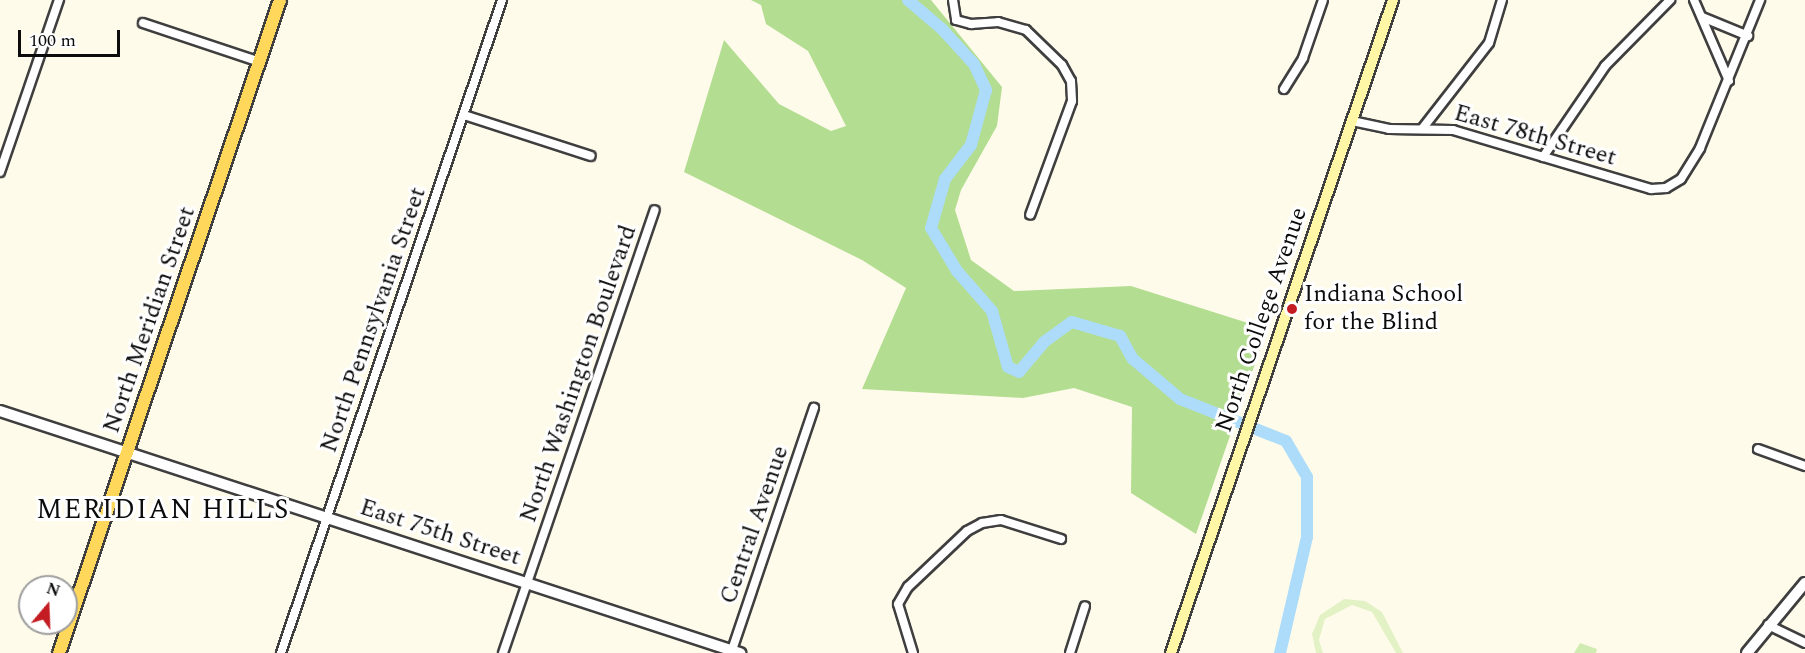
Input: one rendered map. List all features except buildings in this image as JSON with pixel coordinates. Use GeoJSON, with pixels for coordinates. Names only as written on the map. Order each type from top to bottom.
{"type":"FeatureCollection","features":[{"type":"Feature","properties":{"kind":"main road","name":"North Meridian Street"},"geometry":{"type":"LineString","coordinates":[[59,653],[280,0]]}},
{"type":"Feature","properties":{"kind":"main road","name":"North College Avenue"},"geometry":{"type":"LineString","coordinates":[[1171,653],[1394,0]]}},
{"type":"Feature","properties":{"kind":"street"},"geometry":{"type":"LineString","coordinates":[[0,172],[59,0]]}},
{"type":"Feature","properties":{"kind":"street","name":"North Pennsylvania Street"},"geometry":{"type":"LineString","coordinates":[[281,653],[502,0]]}},
{"type":"Feature","properties":{"kind":"street"},"geometry":{"type":"LineString","coordinates":[[953,0],[956,20],[971,24],[998,22],[1026,30],[1062,65],[1071,81],[1072,100],[1030,215]]}},
{"type":"Feature","properties":{"kind":"street"},"geometry":{"type":"LineString","coordinates":[[1284,89],[1303,58],[1323,0]]}},
{"type":"Feature","properties":{"kind":"street"},"geometry":{"type":"LineString","coordinates":[[1422,129],[1489,43],[1502,0]]}},
{"type":"Feature","properties":{"kind":"street"},"geometry":{"type":"LineString","coordinates":[[1543,157],[1605,66],[1670,0]]}},
{"type":"Feature","properties":{"kind":"street"},"geometry":{"type":"LineString","coordinates":[[1694,0],[1729,81]]}},
{"type":"Feature","properties":{"kind":"street"},"geometry":{"type":"LineString","coordinates":[[1729,81],[1760,0]]}},
{"type":"Feature","properties":{"kind":"street"},"geometry":{"type":"LineString","coordinates":[[1702,17],[1748,36]]}},
{"type":"Feature","properties":{"kind":"street"},"geometry":{"type":"LineString","coordinates":[[143,23],[260,62]]}},
{"type":"Feature","properties":{"kind":"street","name":"East 78th Street"},"geometry":{"type":"LineString","coordinates":[[1352,121],[1389,129],[1453,130],[1651,189],[1672,186],[1683,175],[1700,148],[1729,81]]}},
{"type":"Feature","properties":{"kind":"street"},"geometry":{"type":"LineString","coordinates":[[464,115],[591,156]]}},
{"type":"Feature","properties":{"kind":"street","name":"North Washington Boulevard"},"geometry":{"type":"LineString","coordinates":[[503,653],[655,210]]}},
{"type":"Feature","properties":{"kind":"street","name":"Central Avenue"},"geometry":{"type":"LineString","coordinates":[[734,652],[814,408]]}},
{"type":"Feature","properties":{"kind":"street","name":"East 75th Street"},"geometry":{"type":"LineString","coordinates":[[0,411],[734,652]]}},
{"type":"Feature","properties":{"kind":"street"},"geometry":{"type":"LineString","coordinates":[[1758,449],[1805,466]]}},
{"type":"Feature","properties":{"kind":"street"},"geometry":{"type":"LineString","coordinates":[[914,653],[898,604],[908,587],[967,531],[982,523],[1001,520],[1061,539]]}},
{"type":"Feature","properties":{"kind":"street"},"geometry":{"type":"LineString","coordinates":[[1747,653],[1805,583]]}},
{"type":"Feature","properties":{"kind":"street"},"geometry":{"type":"LineString","coordinates":[[1070,653],[1085,606]]}},
{"type":"Feature","properties":{"kind":"street"},"geometry":{"type":"LineString","coordinates":[[1768,626],[1805,643]]}},
{"type":"Feature","properties":{"kind":"green space"},"geometry":{"type":"Polygon","coordinates":[[[751,0],[931,0],[1002,87],[997,126],[961,190],[955,210],[971,260],[1014,291],[1131,286],[1267,329],[1196,534],[1131,493],[1132,407],[1074,388],[1023,398],[862,389],[906,288],[862,260],[684,172],[724,40],[779,104],[831,131],[846,126],[808,51],[766,24],[761,5],[751,0]]]}},
{"type":"Feature","properties":{"kind":"green space"},"geometry":{"type":"Polygon","coordinates":[[[1344,599],[1365,601],[1382,612],[1403,653],[1396,653],[1372,612],[1352,605],[1325,619],[1319,640],[1323,653],[1316,653],[1312,634],[1320,615],[1344,599]]]}},
{"type":"Feature","properties":{"kind":"green space"},"geometry":{"type":"Polygon","coordinates":[[[1580,643],[1597,649],[1596,653],[1574,653],[1580,643]]]}},
{"type":"Feature","properties":{"kind":"waterway"},"geometry":{"type":"LineString","coordinates":[[908,0],[942,29],[974,64],[986,90],[971,145],[945,179],[931,228],[957,271],[992,311],[1008,367],[1019,372],[1044,342],[1072,322],[1120,336],[1133,359],[1180,399],[1286,441],[1307,477],[1307,537],[1280,653]]}},
{"type":"Feature","properties":{"kind":"place","name":"Indiana School for the Blind"},"geometry":{"type":"Point","coordinates":[1292,309]}},
{"type":"Feature","properties":{"kind":"district","name":"MERIDIAN HILLS"},"geometry":{"type":"Point","coordinates":[163,511]}}]}
